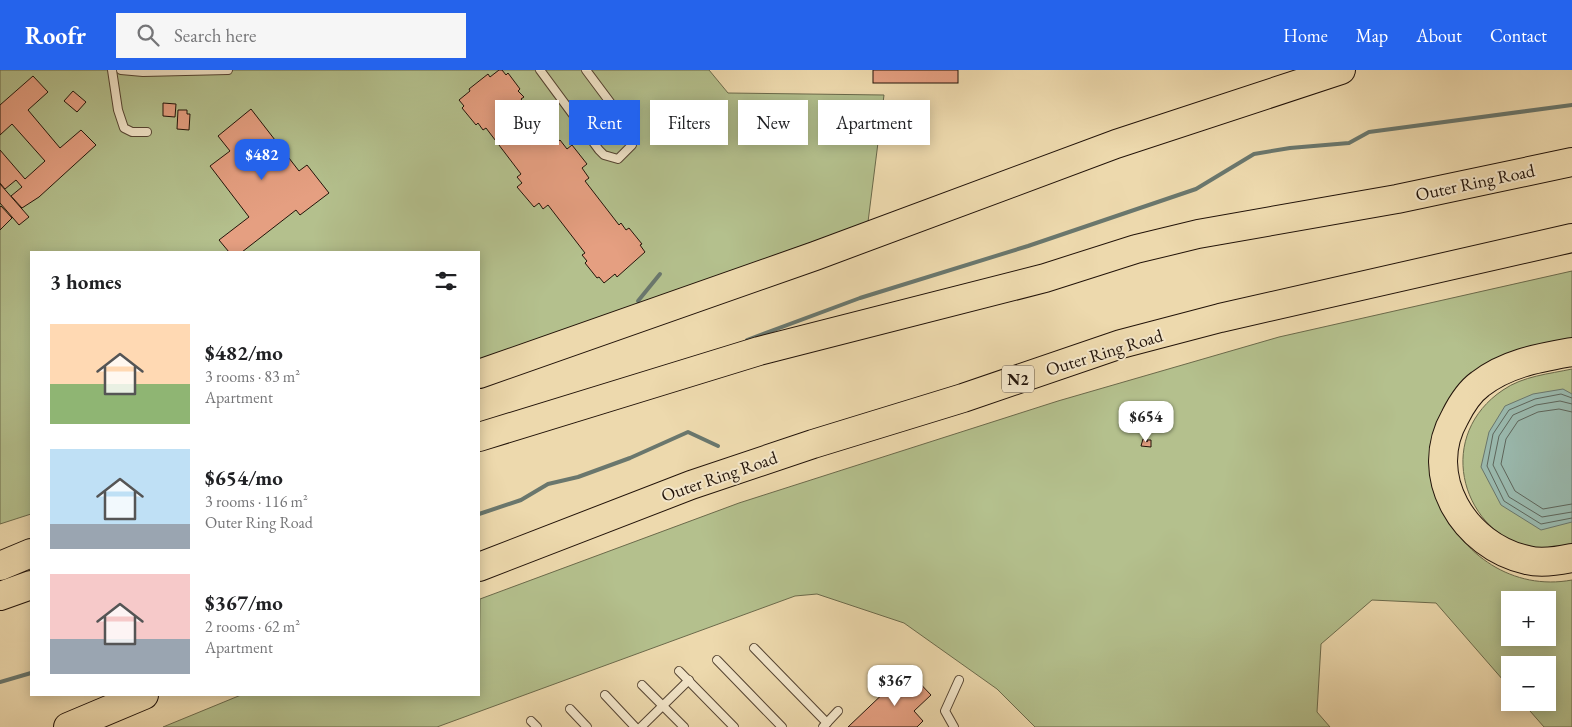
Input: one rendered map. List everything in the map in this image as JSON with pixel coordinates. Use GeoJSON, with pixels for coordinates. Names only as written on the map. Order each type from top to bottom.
{"type":"FeatureCollection","features":[{"type":"Feature","properties":{"kind":"highway"},"geometry":{"type":"LineString","coordinates":[[480,374],[815,256],[1116,144],[1341,70]]}},
{"type":"Feature","properties":{"kind":"highway","name":"Outer Ring Road"},"geometry":{"type":"LineString","coordinates":[[480,438],[759,351],[1044,278],[1136,249],[1198,234],[1397,199],[1572,162]]}},
{"type":"Feature","properties":{"kind":"highway","name":"Outer Ring Road"},"geometry":{"type":"LineString","coordinates":[[480,567],[691,485],[813,444],[963,398],[1121,344],[1220,318],[1572,238]]}},
{"type":"Feature","properties":{"kind":"highway"},"geometry":{"type":"LineString","coordinates":[[1572,352],[1524,361],[1500,370],[1478,385],[1462,404],[1450,425],[1443,450],[1444,477],[1452,503],[1472,531],[1498,550],[1528,560],[1556,561],[1572,558]]}},
{"type":"Feature","properties":{"kind":"highway"},"geometry":{"type":"LineString","coordinates":[[0,566],[30,552]]}},
{"type":"Feature","properties":{"kind":"highway"},"geometry":{"type":"LineString","coordinates":[[0,596],[30,586]]}},
{"type":"Feature","properties":{"kind":"highway"},"geometry":{"type":"LineString","coordinates":[[68,727],[142,696]]}},
{"type":"Feature","properties":{"kind":"lane"},"geometry":{"type":"LineString","coordinates":[[112,70],[118,110],[124,128],[132,132],[147,132]]}},
{"type":"Feature","properties":{"kind":"lane"},"geometry":{"type":"LineString","coordinates":[[120,70],[143,72],[228,70]]}},
{"type":"Feature","properties":{"kind":"lane"},"geometry":{"type":"LineString","coordinates":[[540,70],[599,150],[604,155],[618,159],[632,145],[630,129],[586,70]]}},
{"type":"Feature","properties":{"kind":"lane"},"geometry":{"type":"LineString","coordinates":[[754,648],[825,725],[838,712]]}},
{"type":"Feature","properties":{"kind":"lane"},"geometry":{"type":"LineString","coordinates":[[717,660],[782,727]]}},
{"type":"Feature","properties":{"kind":"lane"},"geometry":{"type":"LineString","coordinates":[[679,670],[734,727]]}},
{"type":"Feature","properties":{"kind":"lane"},"geometry":{"type":"LineString","coordinates":[[641,727],[689,680]]}},
{"type":"Feature","properties":{"kind":"lane"},"geometry":{"type":"LineString","coordinates":[[954,727],[945,711],[959,680]]}},
{"type":"Feature","properties":{"kind":"lane"},"geometry":{"type":"LineString","coordinates":[[642,685],[684,727]]}},
{"type":"Feature","properties":{"kind":"lane"},"geometry":{"type":"LineString","coordinates":[[606,695],[636,727]]}},
{"type":"Feature","properties":{"kind":"lane"},"geometry":{"type":"LineString","coordinates":[[570,709],[587,727]]}},
{"type":"Feature","properties":{"kind":"lane"},"geometry":{"type":"LineString","coordinates":[[531,721],[537,727]]}},
{"type":"Feature","properties":{"kind":"green space"},"geometry":{"type":"Polygon","coordinates":[[[0,70],[709,70],[728,93],[884,95],[883,100],[818,100],[818,145],[878,145],[868,222],[480,361],[480,251],[30,251],[30,514],[0,524],[0,70]]]}},
{"type":"Feature","properties":{"kind":"green space"},"geometry":{"type":"Polygon","coordinates":[[[1572,271],[1572,341],[1501,357],[1481,367],[1439,501],[1461,538],[1475,553],[1492,565],[1510,574],[1529,580],[1550,582],[1572,580],[1572,727],[1544,727],[1530,711],[1556,711],[1556,656],[1501,656],[1501,678],[1436,603],[1372,600],[1321,644],[1317,712],[1330,727],[1035,727],[997,689],[904,623],[817,594],[795,596],[437,727],[163,727],[239,696],[480,696],[480,599],[739,503],[1058,401],[1279,337],[1572,271]]]}},
{"type":"Feature","properties":{"kind":"green space"},"geometry":{"type":"Polygon","coordinates":[[[1572,369],[1572,551],[1545,552],[1530,550],[1505,538],[1486,521],[1472,500],[1464,478],[1463,454],[1469,430],[1482,409],[1503,390],[1528,379],[1572,369]]]}},
{"type":"Feature","properties":{"kind":"water"},"geometry":{"type":"Polygon","coordinates":[[[1563,389],[1572,394],[1572,522],[1541,530],[1501,505],[1481,467],[1489,432],[1505,406],[1533,394],[1563,389]]]}},
{"type":"Feature","properties":{"kind":"building"},"geometry":{"type":"Polygon","coordinates":[[[499,70],[502,70],[506,75],[508,73],[520,89],[518,91],[524,97],[522,100],[495,100],[495,140],[486,128],[483,130],[478,123],[476,125],[462,108],[464,106],[459,100],[470,91],[469,89],[488,74],[490,77],[499,70]]]}},
{"type":"Feature","properties":{"kind":"building"},"geometry":{"type":"Polygon","coordinates":[[[873,70],[958,70],[958,83],[873,83],[873,70]]]}},
{"type":"Feature","properties":{"kind":"building"},"geometry":{"type":"Polygon","coordinates":[[[33,76],[48,92],[28,110],[60,148],[81,130],[96,145],[39,197],[22,208],[11,196],[22,187],[16,180],[5,189],[0,183],[0,150],[25,179],[45,161],[12,124],[0,135],[0,105],[33,76]]]}},
{"type":"Feature","properties":{"kind":"building"},"geometry":{"type":"Polygon","coordinates":[[[73,91],[86,102],[77,112],[64,101],[73,91]]]}},
{"type":"Feature","properties":{"kind":"building"},"geometry":{"type":"Polygon","coordinates":[[[163,103],[176,104],[175,117],[163,116],[163,103]]]}},
{"type":"Feature","properties":{"kind":"building"},"geometry":{"type":"Polygon","coordinates":[[[251,109],[299,171],[307,165],[329,193],[300,215],[296,210],[243,251],[228,251],[219,240],[249,217],[210,166],[230,151],[218,136],[251,109]]]}},
{"type":"Feature","properties":{"kind":"building"},"geometry":{"type":"Polygon","coordinates":[[[178,110],[187,110],[187,114],[190,114],[189,130],[177,129],[178,110]]]}},
{"type":"Feature","properties":{"kind":"building"},"geometry":{"type":"Polygon","coordinates":[[[560,140],[567,149],[572,145],[587,164],[582,168],[589,178],[585,181],[619,225],[621,223],[626,230],[629,228],[642,244],[640,245],[645,252],[617,277],[615,274],[604,283],[599,277],[597,278],[585,263],[587,261],[582,255],[585,253],[548,205],[543,209],[539,203],[534,207],[517,187],[522,183],[517,177],[521,174],[499,145],[559,145],[560,140]]]}},
{"type":"Feature","properties":{"kind":"building"},"geometry":{"type":"Polygon","coordinates":[[[0,184],[29,217],[19,225],[0,203],[0,184]]]}},
{"type":"Feature","properties":{"kind":"building"},"geometry":{"type":"Polygon","coordinates":[[[0,207],[12,218],[0,230],[0,207]]]}},
{"type":"Feature","properties":{"kind":"building"},"geometry":{"type":"Polygon","coordinates":[[[1143,439],[1151,440],[1151,447],[1141,446],[1143,439]]]}},
{"type":"Feature","properties":{"kind":"building"},"geometry":{"type":"Polygon","coordinates":[[[912,675],[931,695],[914,711],[923,721],[917,727],[848,727],[890,687],[894,692],[912,675]]]}},
{"type":"Feature","properties":{"kind":"waterway"},"geometry":{"type":"LineString","coordinates":[[747,340],[860,298],[1028,246],[1196,189],[1254,154],[1290,148],[1349,143],[1369,132],[1572,105]]}},
{"type":"Feature","properties":{"kind":"waterway"},"geometry":{"type":"LineString","coordinates":[[638,301],[660,274]]}},
{"type":"Feature","properties":{"kind":"waterway"},"geometry":{"type":"LineString","coordinates":[[480,514],[521,500],[548,484],[578,477],[630,458],[688,432],[718,446]]}},
{"type":"Feature","properties":{"kind":"waterway"},"geometry":{"type":"LineString","coordinates":[[0,682],[30,673]]}}]}
